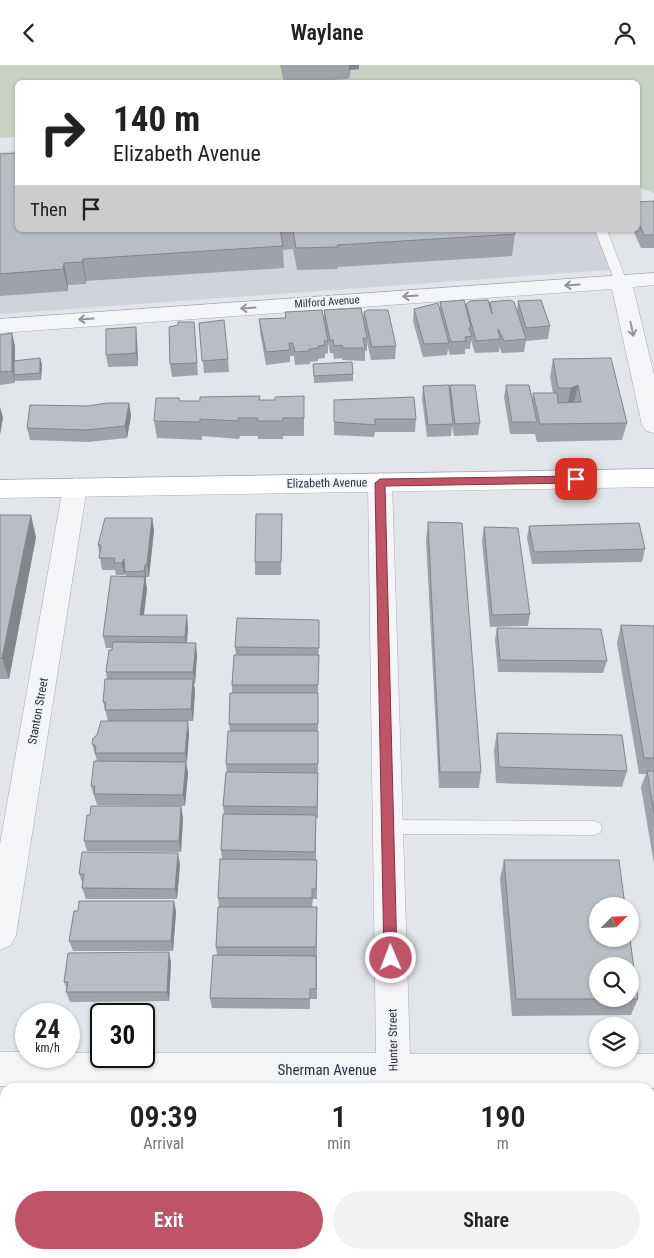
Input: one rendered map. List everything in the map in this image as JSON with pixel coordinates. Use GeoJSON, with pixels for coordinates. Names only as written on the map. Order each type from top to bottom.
{"type":"FeatureCollection","features":[{"type":"Feature","properties":{"kind":"main road","name":"Elizabeth Avenue"},"geometry":{"type":"LineString","coordinates":[[0,489],[654,478]]}},
{"type":"Feature","properties":{"kind":"street","name":"Milford Avenue"},"geometry":{"type":"LineString","coordinates":[[0,325],[654,279]]}},
{"type":"Feature","properties":{"kind":"street"},"geometry":{"type":"LineString","coordinates":[[621,281],[654,425]]}},
{"type":"Feature","properties":{"kind":"street","name":"Hunter Street"},"geometry":{"type":"LineString","coordinates":[[380,483],[394,1079]]}},
{"type":"Feature","properties":{"kind":"street","name":"Stanton Street"},"geometry":{"type":"LineString","coordinates":[[0,935],[75,487]]}},
{"type":"Feature","properties":{"kind":"street","name":"Sherman Avenue"},"geometry":{"type":"LineString","coordinates":[[0,1069],[394,1079],[654,1071]]}},
{"type":"Feature","properties":{"kind":"lane"},"geometry":{"type":"LineString","coordinates":[[602,232],[621,281]]}},
{"type":"Feature","properties":{"kind":"lane"},"geometry":{"type":"LineString","coordinates":[[388,827],[594,828]]}},
{"type":"Feature","properties":{"kind":"shaded area"},"geometry":{"type":"Polygon","coordinates":[[[15,151],[15,232],[596,232],[609,270],[0,314],[0,152],[15,151]]]}},
{"type":"Feature","properties":{"kind":"green space"},"geometry":{"type":"Polygon","coordinates":[[[0,65],[654,65],[654,193],[640,188],[640,80],[15,80],[15,137],[0,138],[0,65]]]}},
{"type":"Feature","properties":{"kind":"building"},"geometry":{"type":"Polygon","coordinates":[[[15,153],[15,232],[280,232],[283,246],[83,259],[82,262],[64,263],[63,269],[0,274],[0,154],[15,153]]]}},
{"type":"Feature","properties":{"kind":"building"},"geometry":{"type":"Polygon","coordinates":[[[654,201],[654,235],[644,235],[640,226],[640,202],[654,201]]]}},
{"type":"Feature","properties":{"kind":"building"},"geometry":{"type":"Polygon","coordinates":[[[293,232],[514,232],[515,234],[337,245],[338,247],[296,248],[293,232]]]}},
{"type":"Feature","properties":{"kind":"building"},"geometry":{"type":"Polygon","coordinates":[[[464,300],[472,336],[465,337],[466,341],[451,342],[440,302],[464,300]]]}},
{"type":"Feature","properties":{"kind":"building"},"geometry":{"type":"Polygon","coordinates":[[[488,300],[492,314],[490,302],[510,300],[514,302],[526,339],[504,341],[498,329],[500,339],[476,341],[466,304],[470,301],[488,300]]]}},
{"type":"Feature","properties":{"kind":"building"},"geometry":{"type":"Polygon","coordinates":[[[541,300],[550,326],[526,328],[518,301],[541,300]]]}},
{"type":"Feature","properties":{"kind":"building"},"geometry":{"type":"Polygon","coordinates":[[[438,303],[449,343],[424,344],[414,309],[438,303]]]}},
{"type":"Feature","properties":{"kind":"building"},"geometry":{"type":"Polygon","coordinates":[[[361,308],[367,338],[363,338],[365,348],[343,348],[342,345],[334,346],[333,340],[330,340],[324,310],[361,308]]]}},
{"type":"Feature","properties":{"kind":"building"},"geometry":{"type":"Polygon","coordinates":[[[322,310],[328,341],[324,341],[325,345],[309,349],[309,351],[295,352],[293,343],[289,343],[290,350],[266,352],[259,319],[286,318],[285,312],[322,310]]]}},
{"type":"Feature","properties":{"kind":"building"},"geometry":{"type":"Polygon","coordinates":[[[368,310],[388,310],[396,346],[372,347],[364,312],[368,310]]]}},
{"type":"Feature","properties":{"kind":"building"},"geometry":{"type":"Polygon","coordinates":[[[224,320],[228,359],[202,361],[199,323],[224,320]]]}},
{"type":"Feature","properties":{"kind":"building"},"geometry":{"type":"Polygon","coordinates":[[[178,322],[194,322],[197,363],[170,364],[169,327],[178,325],[178,322]]]}},
{"type":"Feature","properties":{"kind":"building"},"geometry":{"type":"Polygon","coordinates":[[[136,327],[136,353],[106,355],[106,329],[136,327]]]}},
{"type":"Feature","properties":{"kind":"building"},"geometry":{"type":"Polygon","coordinates":[[[12,333],[12,371],[0,372],[0,335],[12,333]]]}},
{"type":"Feature","properties":{"kind":"building"},"geometry":{"type":"Polygon","coordinates":[[[40,358],[40,373],[14,375],[14,361],[40,358]]]}},
{"type":"Feature","properties":{"kind":"building"},"geometry":{"type":"Polygon","coordinates":[[[611,358],[627,423],[540,424],[533,393],[557,393],[558,403],[581,402],[578,385],[571,388],[558,388],[553,359],[611,358]]]}},
{"type":"Feature","properties":{"kind":"building"},"geometry":{"type":"Polygon","coordinates":[[[352,362],[353,374],[314,376],[313,364],[352,362]]]}},
{"type":"Feature","properties":{"kind":"building"},"geometry":{"type":"Polygon","coordinates":[[[449,385],[453,424],[428,425],[423,386],[449,385]]]}},
{"type":"Feature","properties":{"kind":"building"},"geometry":{"type":"Polygon","coordinates":[[[450,385],[475,385],[480,423],[455,424],[450,385]]]}},
{"type":"Feature","properties":{"kind":"building"},"geometry":{"type":"Polygon","coordinates":[[[506,385],[529,385],[537,422],[512,422],[506,385]]]}},
{"type":"Feature","properties":{"kind":"building"},"geometry":{"type":"Polygon","coordinates":[[[260,396],[259,400],[275,400],[275,397],[304,396],[304,418],[283,418],[282,421],[257,421],[258,418],[238,418],[238,421],[200,419],[200,422],[154,421],[156,398],[179,398],[180,401],[200,401],[200,397],[260,396]]]}},
{"type":"Feature","properties":{"kind":"building"},"geometry":{"type":"Polygon","coordinates":[[[414,397],[416,419],[375,419],[375,425],[334,422],[334,400],[414,397]]]}},
{"type":"Feature","properties":{"kind":"building"},"geometry":{"type":"Polygon","coordinates":[[[107,403],[129,403],[125,426],[86,430],[27,428],[30,405],[88,406],[107,403]]]}},
{"type":"Feature","properties":{"kind":"building"},"geometry":{"type":"Polygon","coordinates":[[[256,514],[282,514],[281,562],[255,562],[256,514]]]}},
{"type":"Feature","properties":{"kind":"building"},"geometry":{"type":"Polygon","coordinates":[[[0,515],[31,515],[2,658],[0,658],[0,515]]]}},
{"type":"Feature","properties":{"kind":"building"},"geometry":{"type":"Polygon","coordinates":[[[105,518],[152,518],[147,564],[144,571],[125,572],[124,559],[122,563],[114,563],[115,558],[99,558],[101,545],[98,545],[105,518]]]}},
{"type":"Feature","properties":{"kind":"building"},"geometry":{"type":"Polygon","coordinates":[[[428,522],[462,523],[481,772],[440,772],[428,522]]]}},
{"type":"Feature","properties":{"kind":"building"},"geometry":{"type":"Polygon","coordinates":[[[639,523],[645,549],[534,552],[529,526],[639,523]]]}},
{"type":"Feature","properties":{"kind":"building"},"geometry":{"type":"Polygon","coordinates":[[[484,527],[518,528],[530,614],[492,615],[484,527]]]}},
{"type":"Feature","properties":{"kind":"building"},"geometry":{"type":"Polygon","coordinates":[[[111,576],[145,577],[140,615],[187,615],[185,637],[103,636],[111,576]]]}},
{"type":"Feature","properties":{"kind":"building"},"geometry":{"type":"Polygon","coordinates":[[[237,618],[319,620],[319,648],[235,647],[237,618]]]}},
{"type":"Feature","properties":{"kind":"building"},"geometry":{"type":"Polygon","coordinates":[[[621,625],[654,626],[654,758],[644,758],[621,625]]]}},
{"type":"Feature","properties":{"kind":"building"},"geometry":{"type":"Polygon","coordinates":[[[497,628],[601,629],[607,661],[500,660],[497,628]]]}},
{"type":"Feature","properties":{"kind":"building"},"geometry":{"type":"Polygon","coordinates":[[[113,642],[196,643],[193,672],[106,672],[109,650],[112,650],[113,642]]]}},
{"type":"Feature","properties":{"kind":"building"},"geometry":{"type":"Polygon","coordinates":[[[234,655],[319,655],[318,685],[232,685],[234,655]]]}},
{"type":"Feature","properties":{"kind":"building"},"geometry":{"type":"Polygon","coordinates":[[[105,679],[193,679],[191,709],[105,710],[106,702],[103,702],[105,679]]]}},
{"type":"Feature","properties":{"kind":"building"},"geometry":{"type":"Polygon","coordinates":[[[230,693],[318,693],[318,724],[229,724],[230,693]]]}},
{"type":"Feature","properties":{"kind":"building"},"geometry":{"type":"Polygon","coordinates":[[[101,721],[188,721],[185,753],[95,753],[96,746],[92,744],[93,738],[97,735],[101,721]]]}},
{"type":"Feature","properties":{"kind":"building"},"geometry":{"type":"Polygon","coordinates":[[[228,731],[318,731],[318,764],[226,764],[228,731]]]}},
{"type":"Feature","properties":{"kind":"building"},"geometry":{"type":"Polygon","coordinates":[[[497,733],[622,735],[627,771],[499,767],[497,733]]]}},
{"type":"Feature","properties":{"kind":"building"},"geometry":{"type":"Polygon","coordinates":[[[94,761],[186,762],[183,795],[94,794],[95,786],[91,786],[94,761]]]}},
{"type":"Feature","properties":{"kind":"building"},"geometry":{"type":"Polygon","coordinates":[[[647,771],[654,771],[654,813],[647,771]]]}},
{"type":"Feature","properties":{"kind":"building"},"geometry":{"type":"Polygon","coordinates":[[[226,772],[318,773],[317,807],[223,806],[226,772]]]}},
{"type":"Feature","properties":{"kind":"building"},"geometry":{"type":"Polygon","coordinates":[[[91,806],[181,806],[179,841],[84,841],[87,815],[90,815],[91,806]]]}},
{"type":"Feature","properties":{"kind":"building"},"geometry":{"type":"Polygon","coordinates":[[[223,814],[316,815],[315,852],[221,850],[223,814]]]}},
{"type":"Feature","properties":{"kind":"building"},"geometry":{"type":"Polygon","coordinates":[[[82,852],[178,853],[175,889],[82,888],[84,874],[79,874],[82,852]]]}},
{"type":"Feature","properties":{"kind":"building"},"geometry":{"type":"Polygon","coordinates":[[[220,859],[317,860],[316,889],[312,889],[312,898],[218,898],[220,859]]]}},
{"type":"Feature","properties":{"kind":"building"},"geometry":{"type":"Polygon","coordinates":[[[504,860],[619,860],[624,897],[589,897],[589,947],[631,947],[632,957],[589,957],[589,999],[516,999],[504,860]]]}},
{"type":"Feature","properties":{"kind":"building"},"geometry":{"type":"Polygon","coordinates":[[[79,901],[174,901],[171,941],[69,941],[74,911],[78,911],[79,901]]]}},
{"type":"Feature","properties":{"kind":"building"},"geometry":{"type":"Polygon","coordinates":[[[218,907],[317,907],[316,947],[216,947],[218,907]]]}},
{"type":"Feature","properties":{"kind":"building"},"geometry":{"type":"Polygon","coordinates":[[[169,952],[167,992],[66,992],[68,982],[64,982],[68,953],[169,952]]]}},
{"type":"Feature","properties":{"kind":"building"},"geometry":{"type":"Polygon","coordinates":[[[213,955],[316,956],[316,989],[310,989],[310,999],[210,998],[213,955]]]}},
{"type":"Feature","properties":{"kind":"route"},"geometry":{"type":"LineString","coordinates":[[391,958],[380,483],[576,479]]}}]}
